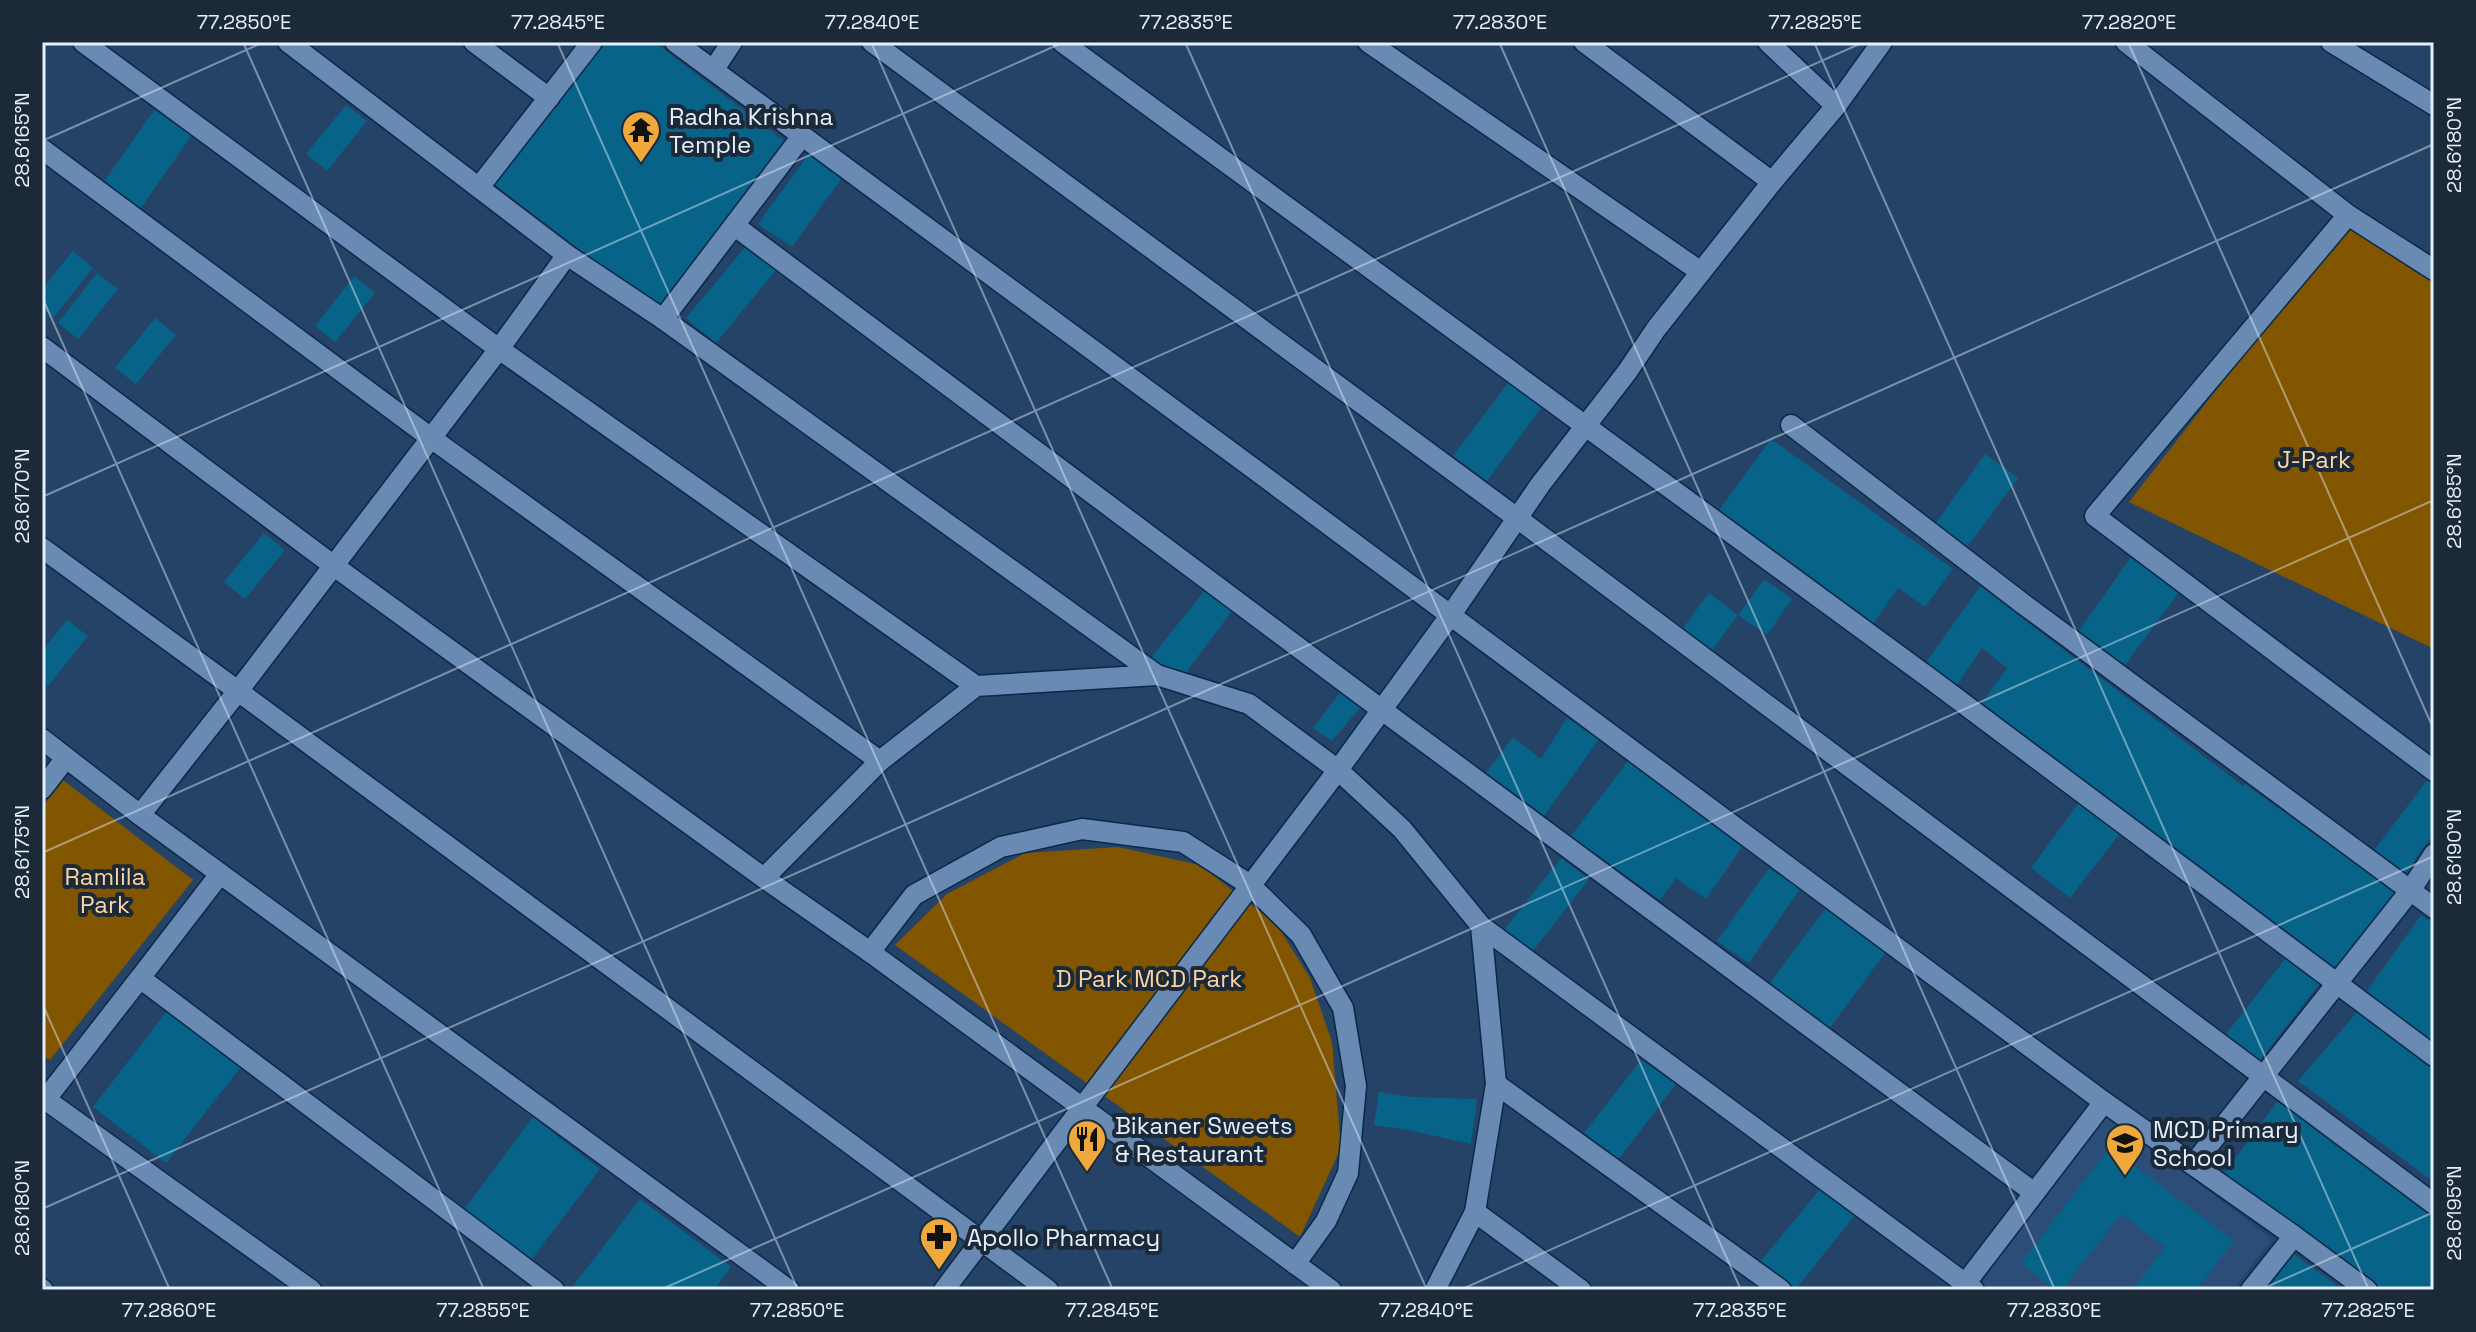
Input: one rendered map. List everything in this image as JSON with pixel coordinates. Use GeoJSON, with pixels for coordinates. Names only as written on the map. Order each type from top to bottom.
{"type":"FeatureCollection","features":[{"type":"Feature","properties":{"kind":"street"},"geometry":{"type":"LineString","coordinates":[[83,42],[499,349],[976,686]]}},
{"type":"Feature","properties":{"kind":"street"},"geometry":{"type":"LineString","coordinates":[[288,42],[567,255],[663,319],[1157,675],[1249,704],[1338,770],[1402,829],[1481,926],[1970,1287],[2033,1192],[2104,1102]]}},
{"type":"Feature","properties":{"kind":"street"},"geometry":{"type":"LineString","coordinates":[[474,42],[549,98]]}},
{"type":"Feature","properties":{"kind":"street"},"geometry":{"type":"LineString","coordinates":[[480,186],[592,42]]}},
{"type":"Feature","properties":{"kind":"street"},"geometry":{"type":"LineString","coordinates":[[675,42],[2104,1102],[2367,1290]]}},
{"type":"Feature","properties":{"kind":"street"},"geometry":{"type":"LineString","coordinates":[[714,69],[732,42]]}},
{"type":"Feature","properties":{"kind":"street"},"geometry":{"type":"LineString","coordinates":[[872,42],[1517,518],[2434,1204]]}},
{"type":"Feature","properties":{"kind":"street"},"geometry":{"type":"LineString","coordinates":[[1062,42],[1932,680],[2434,1056]]}},
{"type":"Feature","properties":{"kind":"street"},"geometry":{"type":"LineString","coordinates":[[1368,42],[1701,272]]}},
{"type":"Feature","properties":{"kind":"street"},"geometry":{"type":"LineString","coordinates":[[1584,42],[1772,182]]}},
{"type":"Feature","properties":{"kind":"street"},"geometry":{"type":"LineString","coordinates":[[1768,42],[1836,106]]}},
{"type":"Feature","properties":{"kind":"street"},"geometry":{"type":"LineString","coordinates":[[944,1290],[1338,770],[1584,426],[1701,272],[1836,106],[1882,42]]}},
{"type":"Feature","properties":{"kind":"street"},"geometry":{"type":"LineString","coordinates":[[2126,42],[2348,215],[2434,270]]}},
{"type":"Feature","properties":{"kind":"street"},"geometry":{"type":"LineString","coordinates":[[2331,42],[2434,105]]}},
{"type":"Feature","properties":{"kind":"street"},"geometry":{"type":"LineString","coordinates":[[663,319],[802,136]]}},
{"type":"Feature","properties":{"kind":"street"},"geometry":{"type":"LineString","coordinates":[[42,149],[431,438],[880,761]]}},
{"type":"Feature","properties":{"kind":"street"},"geometry":{"type":"LineString","coordinates":[[2348,215],[2095,516],[2434,771]]}},
{"type":"Feature","properties":{"kind":"street"},"geometry":{"type":"LineString","coordinates":[[735,226],[2033,1192]]}},
{"type":"Feature","properties":{"kind":"street"},"geometry":{"type":"LineString","coordinates":[[140,815],[334,566],[567,255]]}},
{"type":"Feature","properties":{"kind":"street"},"geometry":{"type":"LineString","coordinates":[[42,347],[334,566],[870,952],[1331,1290]]}},
{"type":"Feature","properties":{"kind":"street"},"geometry":{"type":"LineString","coordinates":[[1791,425],[2034,612],[2434,908]]}},
{"type":"Feature","properties":{"kind":"street"},"geometry":{"type":"LineString","coordinates":[[42,548],[1048,1290]]}},
{"type":"Feature","properties":{"kind":"street"},"geometry":{"type":"LineString","coordinates":[[764,878],[880,761],[976,686],[1157,675]]}},
{"type":"Feature","properties":{"kind":"street"},"geometry":{"type":"LineString","coordinates":[[42,739],[140,815],[789,1290]]}},
{"type":"Feature","properties":{"kind":"street"},"geometry":{"type":"LineString","coordinates":[[42,789],[66,758]]}},
{"type":"Feature","properties":{"kind":"street"},"geometry":{"type":"LineString","coordinates":[[870,952],[914,895],[1001,847],[1082,829],[1183,842],[1250,885],[1301,935],[1343,1008],[1356,1086],[1348,1173],[1326,1221],[1295,1264]]}},
{"type":"Feature","properties":{"kind":"street"},"geometry":{"type":"LineString","coordinates":[[2193,1165],[2410,891],[2434,854]]}},
{"type":"Feature","properties":{"kind":"street"},"geometry":{"type":"LineString","coordinates":[[220,874],[44,1098],[311,1290]]}},
{"type":"Feature","properties":{"kind":"street"},"geometry":{"type":"LineString","coordinates":[[1435,1290],[1475,1212],[1496,1084],[1481,926]]}},
{"type":"Feature","properties":{"kind":"street"},"geometry":{"type":"LineString","coordinates":[[140,978],[554,1290]]}},
{"type":"Feature","properties":{"kind":"street"},"geometry":{"type":"LineString","coordinates":[[1496,1084],[1781,1290]]}},
{"type":"Feature","properties":{"kind":"street"},"geometry":{"type":"LineString","coordinates":[[1475,1212],[1581,1290]]}},
{"type":"Feature","properties":{"kind":"street"},"geometry":{"type":"LineString","coordinates":[[2251,1290],[2294,1236]]}},
{"type":"Feature","properties":{"kind":"shaded area","name":"MCD Primary School"},"geometry":{"type":"Polygon","coordinates":[[[2108,1115],[2272,1239],[2233,1290],[1990,1290],[1980,1283],[2108,1115]]]}},
{"type":"Feature","properties":{"kind":"green space","name":"J-Park"},"geometry":{"type":"Polygon","coordinates":[[[2348,221],[2434,277],[2434,649],[2129,502],[2348,221]]]}},
{"type":"Feature","properties":{"kind":"green space","name":"Ramlila Park"},"geometry":{"type":"Polygon","coordinates":[[[63,780],[193,880],[50,1060],[42,1055],[42,807],[63,780]]]}},
{"type":"Feature","properties":{"kind":"green space","name":"D Park MCD Park"},"geometry":{"type":"Polygon","coordinates":[[[1118,847],[1200,865],[1277,925],[1310,978],[1332,1042],[1341,1148],[1300,1237],[895,945],[947,894],[1025,853],[1118,847]]]}},
{"type":"Feature","properties":{"kind":"building","name":"Radha Krishna Temple"},"geometry":{"type":"Polygon","coordinates":[[[603,42],[654,42],[788,144],[658,309],[495,185],[603,42]]]}},
{"type":"Feature","properties":{"kind":"building"},"geometry":{"type":"Polygon","coordinates":[[[346,105],[367,121],[327,171],[306,154],[346,105]]]}},
{"type":"Feature","properties":{"kind":"building"},"geometry":{"type":"Polygon","coordinates":[[[155,109],[192,135],[140,209],[103,183],[155,109]]]}},
{"type":"Feature","properties":{"kind":"building"},"geometry":{"type":"Polygon","coordinates":[[[811,151],[844,175],[792,247],[758,224],[811,151]]]}},
{"type":"Feature","properties":{"kind":"building"},"geometry":{"type":"Polygon","coordinates":[[[747,245],[776,270],[716,343],[686,318],[747,245]]]}},
{"type":"Feature","properties":{"kind":"building"},"geometry":{"type":"Polygon","coordinates":[[[73,251],[93,268],[54,317],[42,308],[42,289],[73,251]]]}},
{"type":"Feature","properties":{"kind":"building"},"geometry":{"type":"Polygon","coordinates":[[[97,273],[118,289],[78,339],[58,323],[97,273]]]}},
{"type":"Feature","properties":{"kind":"building"},"geometry":{"type":"Polygon","coordinates":[[[354,276],[375,293],[335,342],[315,326],[354,276]]]}},
{"type":"Feature","properties":{"kind":"building"},"geometry":{"type":"Polygon","coordinates":[[[155,318],[176,335],[136,384],[115,368],[155,318]]]}},
{"type":"Feature","properties":{"kind":"building"},"geometry":{"type":"Polygon","coordinates":[[[1508,383],[1542,407],[1487,481],[1453,456],[1508,383]]]}},
{"type":"Feature","properties":{"kind":"building"},"geometry":{"type":"Polygon","coordinates":[[[1771,439],[1953,569],[1925,607],[1898,588],[1873,624],[1717,513],[1771,439]]]}},
{"type":"Feature","properties":{"kind":"building"},"geometry":{"type":"Polygon","coordinates":[[[1985,454],[2018,478],[1965,550],[1933,527],[1985,454]]]}},
{"type":"Feature","properties":{"kind":"building"},"geometry":{"type":"Polygon","coordinates":[[[264,533],[285,550],[245,599],[224,582],[264,533]]]}},
{"type":"Feature","properties":{"kind":"building"},"geometry":{"type":"Polygon","coordinates":[[[2131,557],[2180,591],[2125,665],[2078,632],[2131,557]]]}},
{"type":"Feature","properties":{"kind":"building"},"geometry":{"type":"Polygon","coordinates":[[[1764,579],[1792,599],[1767,635],[1738,615],[1764,579]]]}},
{"type":"Feature","properties":{"kind":"building"},"geometry":{"type":"Polygon","coordinates":[[[1211,583],[1238,603],[1181,679],[1149,660],[1211,583]]]}},
{"type":"Feature","properties":{"kind":"building"},"geometry":{"type":"Polygon","coordinates":[[[1980,586],[2243,786],[2245,784],[2396,893],[2336,971],[1981,704],[2007,668],[1982,648],[1957,685],[1925,664],[1980,586]]]}},
{"type":"Feature","properties":{"kind":"building"},"geometry":{"type":"Polygon","coordinates":[[[1709,593],[1738,615],[1712,650],[1683,628],[1709,593]]]}},
{"type":"Feature","properties":{"kind":"building"},"geometry":{"type":"Polygon","coordinates":[[[67,620],[88,636],[48,686],[42,681],[42,651],[67,620]]]}},
{"type":"Feature","properties":{"kind":"building"},"geometry":{"type":"Polygon","coordinates":[[[1347,684],[1365,702],[1332,741],[1313,728],[1347,684]]]}},
{"type":"Feature","properties":{"kind":"building"},"geometry":{"type":"Polygon","coordinates":[[[1567,718],[1599,739],[1544,816],[1486,773],[1513,737],[1541,759],[1567,718]]]}},
{"type":"Feature","properties":{"kind":"building"},"geometry":{"type":"Polygon","coordinates":[[[1628,761],[1742,847],[1706,899],[1676,878],[1660,900],[1571,836],[1628,761]]]}},
{"type":"Feature","properties":{"kind":"building"},"geometry":{"type":"Polygon","coordinates":[[[2428,779],[2434,783],[2434,833],[2404,875],[2372,853],[2428,779]]]}},
{"type":"Feature","properties":{"kind":"building"},"geometry":{"type":"Polygon","coordinates":[[[2083,797],[2124,828],[2070,898],[2031,868],[2083,797]]]}},
{"type":"Feature","properties":{"kind":"building"},"geometry":{"type":"Polygon","coordinates":[[[1561,858],[1589,879],[1532,952],[1504,930],[1561,858]]]}},
{"type":"Feature","properties":{"kind":"building"},"geometry":{"type":"Polygon","coordinates":[[[1769,868],[1800,889],[1749,963],[1717,941],[1769,868]]]}},
{"type":"Feature","properties":{"kind":"building"},"geometry":{"type":"Polygon","coordinates":[[[1828,905],[1888,949],[1829,1029],[1770,983],[1828,905]]]}},
{"type":"Feature","properties":{"kind":"building"},"geometry":{"type":"Polygon","coordinates":[[[2421,915],[2434,924],[2434,1044],[2367,991],[2421,915]]]}},
{"type":"Feature","properties":{"kind":"building"},"geometry":{"type":"Polygon","coordinates":[[[2286,958],[2320,983],[2260,1060],[2226,1034],[2286,958]]]}},
{"type":"Feature","properties":{"kind":"building"},"geometry":{"type":"Polygon","coordinates":[[[167,1011],[240,1068],[166,1163],[93,1107],[167,1011]]]}},
{"type":"Feature","properties":{"kind":"building"},"geometry":{"type":"Polygon","coordinates":[[[2358,1011],[2389,1028],[2434,1062],[2434,1182],[2298,1081],[2358,1011]]]}},
{"type":"Feature","properties":{"kind":"building"},"geometry":{"type":"Polygon","coordinates":[[[1641,1060],[1676,1084],[1618,1160],[1584,1133],[1641,1060]]]}},
{"type":"Feature","properties":{"kind":"building"},"geometry":{"type":"Polygon","coordinates":[[[1379,1092],[1412,1097],[1477,1099],[1471,1144],[1374,1125],[1379,1092]]]}},
{"type":"Feature","properties":{"kind":"building"},"geometry":{"type":"Polygon","coordinates":[[[2280,1098],[2434,1212],[2434,1290],[2382,1290],[2224,1173],[2280,1098]]]}},
{"type":"Feature","properties":{"kind":"building"},"geometry":{"type":"Polygon","coordinates":[[[533,1117],[600,1169],[528,1264],[460,1215],[533,1117]]]}},
{"type":"Feature","properties":{"kind":"building"},"geometry":{"type":"Polygon","coordinates":[[[2110,1147],[2234,1241],[2196,1290],[2132,1290],[2165,1247],[2121,1214],[2062,1290],[2055,1290],[2021,1263],[2110,1147]]]}},
{"type":"Feature","properties":{"kind":"building"},"geometry":{"type":"Polygon","coordinates":[[[1821,1188],[1855,1215],[1795,1290],[1760,1262],[1821,1188]]]}},
{"type":"Feature","properties":{"kind":"building"},"geometry":{"type":"Polygon","coordinates":[[[640,1199],[731,1267],[714,1290],[570,1290],[640,1199]]]}},
{"type":"Feature","properties":{"kind":"building"},"geometry":{"type":"Polygon","coordinates":[[[2294,1254],[2332,1282],[2342,1290],[2267,1290],[2294,1254]]]}},
{"type":"Feature","properties":{"kind":"place","name":"Radha Krishna Temple"},"geometry":{"type":"Point","coordinates":[641,164]}},
{"type":"Feature","properties":{"kind":"place","name":"Bikaner Sweets & Restaurant"},"geometry":{"type":"Point","coordinates":[1087,1173]}},
{"type":"Feature","properties":{"kind":"place","name":"MCD Primary School"},"geometry":{"type":"Point","coordinates":[2125,1177]}},
{"type":"Feature","properties":{"kind":"place","name":"Apollo Pharmacy"},"geometry":{"type":"Point","coordinates":[939,1271]}}]}
